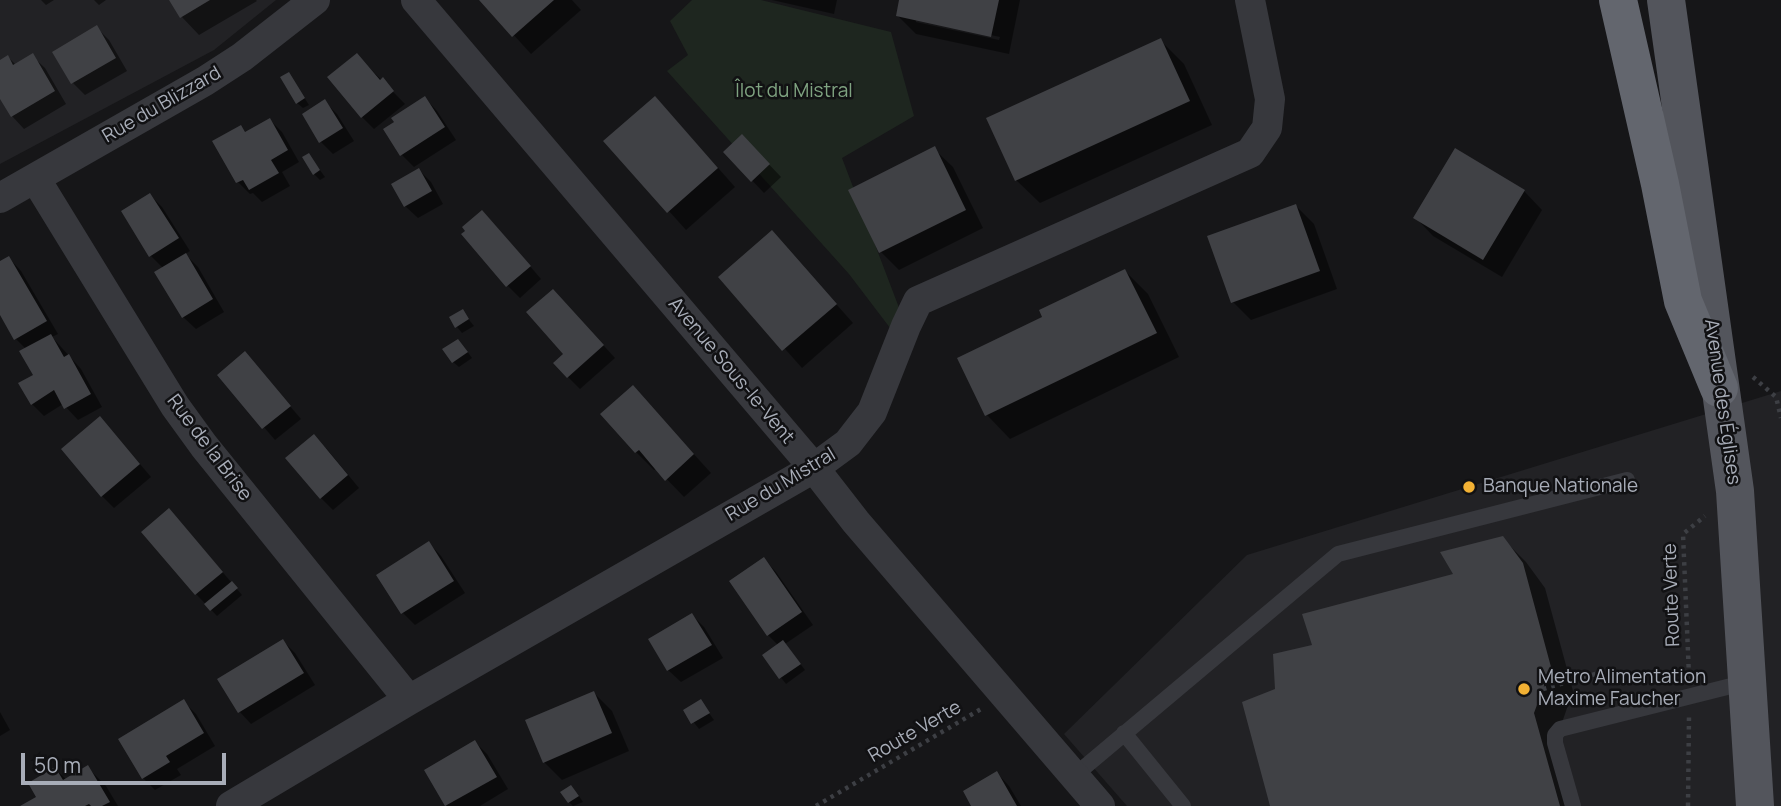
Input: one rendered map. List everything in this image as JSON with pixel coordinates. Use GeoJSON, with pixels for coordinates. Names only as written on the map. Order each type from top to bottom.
{"type":"FeatureCollection","features":[{"type":"Feature","properties":{"kind":"highway"},"geometry":{"type":"LineString","coordinates":[[1618,0],[1660,184],[1683,301],[1719,388]]}},
{"type":"Feature","properties":{"kind":"main road","name":"Avenue des Églises"},"geometry":{"type":"LineString","coordinates":[[1666,0],[1735,491],[1755,806]]}},
{"type":"Feature","properties":{"kind":"street","name":"Rue du Blizzard"},"geometry":{"type":"LineString","coordinates":[[0,198],[205,81],[242,57],[315,0]]}},
{"type":"Feature","properties":{"kind":"street","name":"Avenue Sous-le-Vent"},"geometry":{"type":"LineString","coordinates":[[415,0],[1100,806]]}},
{"type":"Feature","properties":{"kind":"street","name":"Rue du Mistral"},"geometry":{"type":"LineString","coordinates":[[231,806],[409,700],[814,468],[848,443],[872,412],[918,302],[1250,153],[1267,128],[1270,99],[1250,0]]}},
{"type":"Feature","properties":{"kind":"street","name":"Rue de la Brise"},"geometry":{"type":"LineString","coordinates":[[35,178],[189,426],[409,700]]}},
{"type":"Feature","properties":{"kind":"lane"},"geometry":{"type":"LineString","coordinates":[[1074,776],[1338,554],[1627,480]]}},
{"type":"Feature","properties":{"kind":"lane"},"geometry":{"type":"LineString","coordinates":[[1573,806],[1555,743],[1555,736],[1560,729],[1747,682]]}},
{"type":"Feature","properties":{"kind":"lane"},"geometry":{"type":"LineString","coordinates":[[1124,733],[1183,806]]}},
{"type":"Feature","properties":{"kind":"path","name":"Route Verte"},"geometry":{"type":"LineString","coordinates":[[1688,806],[1689,696],[1684,534],[1735,491]]}},
{"type":"Feature","properties":{"kind":"path"},"geometry":{"type":"LineString","coordinates":[[1543,689],[1599,673]]}},
{"type":"Feature","properties":{"kind":"path","name":"Route Verte"},"geometry":{"type":"LineString","coordinates":[[816,806],[986,706]]}},
{"type":"Feature","properties":{"kind":"shaded area"},"geometry":{"type":"Polygon","coordinates":[[[0,0],[276,0],[214,50],[0,164],[0,0]]]}},
{"type":"Feature","properties":{"kind":"shaded area"},"geometry":{"type":"Polygon","coordinates":[[[1781,391],[1781,806],[1127,806],[1064,734],[1247,555],[1781,391]]]}},
{"type":"Feature","properties":{"kind":"green space","name":"Îlot du Mistral"},"geometry":{"type":"Polygon","coordinates":[[[692,0],[761,0],[891,32],[914,116],[842,158],[906,326],[900,341],[849,274],[667,71],[688,55],[670,21],[692,0]]]}},
{"type":"Feature","properties":{"kind":"building"},"geometry":{"type":"Polygon","coordinates":[[[169,0],[210,0],[180,18],[169,0]]]}},
{"type":"Feature","properties":{"kind":"building"},"geometry":{"type":"Polygon","coordinates":[[[479,0],[554,0],[512,37],[479,0]]]}},
{"type":"Feature","properties":{"kind":"building"},"geometry":{"type":"Polygon","coordinates":[[[899,0],[999,0],[991,37],[896,16],[899,0]]]}},
{"type":"Feature","properties":{"kind":"building"},"geometry":{"type":"Polygon","coordinates":[[[97,25],[116,58],[71,84],[52,52],[97,25]]]}},
{"type":"Feature","properties":{"kind":"building"},"geometry":{"type":"Polygon","coordinates":[[[1161,38],[1190,101],[1015,181],[986,118],[1161,38]]]}},
{"type":"Feature","properties":{"kind":"building"},"geometry":{"type":"Polygon","coordinates":[[[33,53],[55,91],[11,117],[0,99],[0,60],[8,55],[13,65],[33,53]]]}},
{"type":"Feature","properties":{"kind":"building"},"geometry":{"type":"Polygon","coordinates":[[[357,53],[380,80],[383,77],[394,91],[361,118],[327,77],[357,53]]]}},
{"type":"Feature","properties":{"kind":"building"},"geometry":{"type":"Polygon","coordinates":[[[289,72],[305,98],[296,104],[280,77],[289,72]]]}},
{"type":"Feature","properties":{"kind":"building"},"geometry":{"type":"Polygon","coordinates":[[[425,96],[445,127],[400,156],[383,129],[394,122],[391,118],[425,96]]]}},
{"type":"Feature","properties":{"kind":"building"},"geometry":{"type":"Polygon","coordinates":[[[655,96],[718,168],[667,213],[603,141],[655,96]]]}},
{"type":"Feature","properties":{"kind":"building"},"geometry":{"type":"Polygon","coordinates":[[[325,99],[343,128],[319,143],[302,114],[325,99]]]}},
{"type":"Feature","properties":{"kind":"building"},"geometry":{"type":"Polygon","coordinates":[[[270,118],[288,150],[271,160],[279,173],[249,190],[243,180],[236,183],[212,141],[241,125],[245,132],[270,118]]]}},
{"type":"Feature","properties":{"kind":"building"},"geometry":{"type":"Polygon","coordinates":[[[742,134],[770,164],[751,182],[723,152],[742,134]]]}},
{"type":"Feature","properties":{"kind":"building"},"geometry":{"type":"Polygon","coordinates":[[[935,146],[966,210],[879,253],[848,190],[935,146]]]}},
{"type":"Feature","properties":{"kind":"building"},"geometry":{"type":"Polygon","coordinates":[[[1455,148],[1525,190],[1483,260],[1413,218],[1455,148]]]}},
{"type":"Feature","properties":{"kind":"building"},"geometry":{"type":"Polygon","coordinates":[[[309,153],[320,170],[313,175],[302,157],[309,153]]]}},
{"type":"Feature","properties":{"kind":"building"},"geometry":{"type":"Polygon","coordinates":[[[419,168],[432,191],[404,207],[391,184],[419,168]]]}},
{"type":"Feature","properties":{"kind":"building"},"geometry":{"type":"Polygon","coordinates":[[[150,193],[179,238],[149,257],[121,211],[150,193]]]}},
{"type":"Feature","properties":{"kind":"building"},"geometry":{"type":"Polygon","coordinates":[[[1296,204],[1320,271],[1231,303],[1207,236],[1296,204]]]}},
{"type":"Feature","properties":{"kind":"building"},"geometry":{"type":"Polygon","coordinates":[[[482,210],[531,266],[506,287],[461,234],[465,231],[462,227],[482,210]]]}},
{"type":"Feature","properties":{"kind":"building"},"geometry":{"type":"Polygon","coordinates":[[[772,230],[837,304],[782,351],[718,277],[772,230]]]}},
{"type":"Feature","properties":{"kind":"building"},"geometry":{"type":"Polygon","coordinates":[[[186,253],[213,299],[182,318],[154,272],[186,253]]]}},
{"type":"Feature","properties":{"kind":"building"},"geometry":{"type":"Polygon","coordinates":[[[9,256],[47,321],[14,340],[0,315],[0,261],[9,256]]]}},
{"type":"Feature","properties":{"kind":"building"},"geometry":{"type":"Polygon","coordinates":[[[1125,269],[1157,333],[985,416],[957,358],[1042,317],[1039,310],[1125,269]]]}},
{"type":"Feature","properties":{"kind":"building"},"geometry":{"type":"Polygon","coordinates":[[[553,289],[604,345],[567,378],[553,363],[563,354],[526,312],[553,289]]]}},
{"type":"Feature","properties":{"kind":"building"},"geometry":{"type":"Polygon","coordinates":[[[463,309],[469,319],[455,328],[449,317],[463,309]]]}},
{"type":"Feature","properties":{"kind":"building"},"geometry":{"type":"Polygon","coordinates":[[[51,334],[64,357],[69,354],[91,394],[64,409],[54,390],[31,405],[18,383],[33,375],[19,351],[51,334]]]}},
{"type":"Feature","properties":{"kind":"building"},"geometry":{"type":"Polygon","coordinates":[[[458,339],[468,352],[452,363],[442,349],[458,339]]]}},
{"type":"Feature","properties":{"kind":"building"},"geometry":{"type":"Polygon","coordinates":[[[245,351],[291,406],[262,429],[217,375],[245,351]]]}},
{"type":"Feature","properties":{"kind":"building"},"geometry":{"type":"Polygon","coordinates":[[[633,385],[694,454],[665,481],[639,450],[635,453],[600,414],[633,385]]]}},
{"type":"Feature","properties":{"kind":"building"},"geometry":{"type":"Polygon","coordinates":[[[100,416],[140,464],[101,497],[61,449],[100,416]]]}},
{"type":"Feature","properties":{"kind":"building"},"geometry":{"type":"Polygon","coordinates":[[[314,434],[348,475],[320,499],[285,458],[314,434]]]}},
{"type":"Feature","properties":{"kind":"building"},"geometry":{"type":"Polygon","coordinates":[[[169,508],[223,572],[195,595],[141,532],[169,508]]]}},
{"type":"Feature","properties":{"kind":"building"},"geometry":{"type":"Polygon","coordinates":[[[1503,536],[1523,563],[1551,667],[1534,713],[1560,806],[1270,806],[1242,702],[1275,689],[1273,654],[1312,645],[1302,614],[1453,574],[1440,552],[1503,536]]]}},
{"type":"Feature","properties":{"kind":"building"},"geometry":{"type":"Polygon","coordinates":[[[429,541],[454,581],[401,614],[376,575],[429,541]]]}},
{"type":"Feature","properties":{"kind":"building"},"geometry":{"type":"Polygon","coordinates":[[[764,557],[802,612],[767,636],[729,581],[764,557]]]}},
{"type":"Feature","properties":{"kind":"building"},"geometry":{"type":"Polygon","coordinates":[[[232,581],[238,588],[210,611],[204,604],[232,581]]]}},
{"type":"Feature","properties":{"kind":"building"},"geometry":{"type":"Polygon","coordinates":[[[692,613],[712,645],[667,671],[648,639],[692,613]]]}},
{"type":"Feature","properties":{"kind":"building"},"geometry":{"type":"Polygon","coordinates":[[[283,639],[304,673],[238,713],[217,679],[283,639]]]}},
{"type":"Feature","properties":{"kind":"building"},"geometry":{"type":"Polygon","coordinates":[[[783,640],[801,664],[779,679],[762,655],[783,640]]]}},
{"type":"Feature","properties":{"kind":"building"},"geometry":{"type":"Polygon","coordinates":[[[594,691],[612,733],[543,763],[525,720],[594,691]]]}},
{"type":"Feature","properties":{"kind":"building"},"geometry":{"type":"Polygon","coordinates":[[[184,699],[204,733],[166,756],[170,762],[142,779],[118,739],[184,699]]]}},
{"type":"Feature","properties":{"kind":"building"},"geometry":{"type":"Polygon","coordinates":[[[701,699],[710,713],[691,724],[683,710],[701,699]]]}},
{"type":"Feature","properties":{"kind":"building"},"geometry":{"type":"Polygon","coordinates":[[[475,740],[497,777],[445,806],[424,770],[475,740]]]}},
{"type":"Feature","properties":{"kind":"building"},"geometry":{"type":"Polygon","coordinates":[[[88,765],[110,802],[102,806],[20,806],[36,797],[28,783],[55,767],[63,780],[88,765]]]}},
{"type":"Feature","properties":{"kind":"building"},"geometry":{"type":"Polygon","coordinates":[[[997,771],[1017,806],[971,806],[963,791],[997,771]]]}},
{"type":"Feature","properties":{"kind":"building"},"geometry":{"type":"Polygon","coordinates":[[[571,785],[579,796],[568,803],[560,792],[571,785]]]}},
{"type":"Feature","properties":{"kind":"place","name":"Banque Nationale"},"geometry":{"type":"Point","coordinates":[1469,487]}},
{"type":"Feature","properties":{"kind":"place","name":"Metro Alimentation Maxime Faucher"},"geometry":{"type":"Point","coordinates":[1524,689]}}]}
